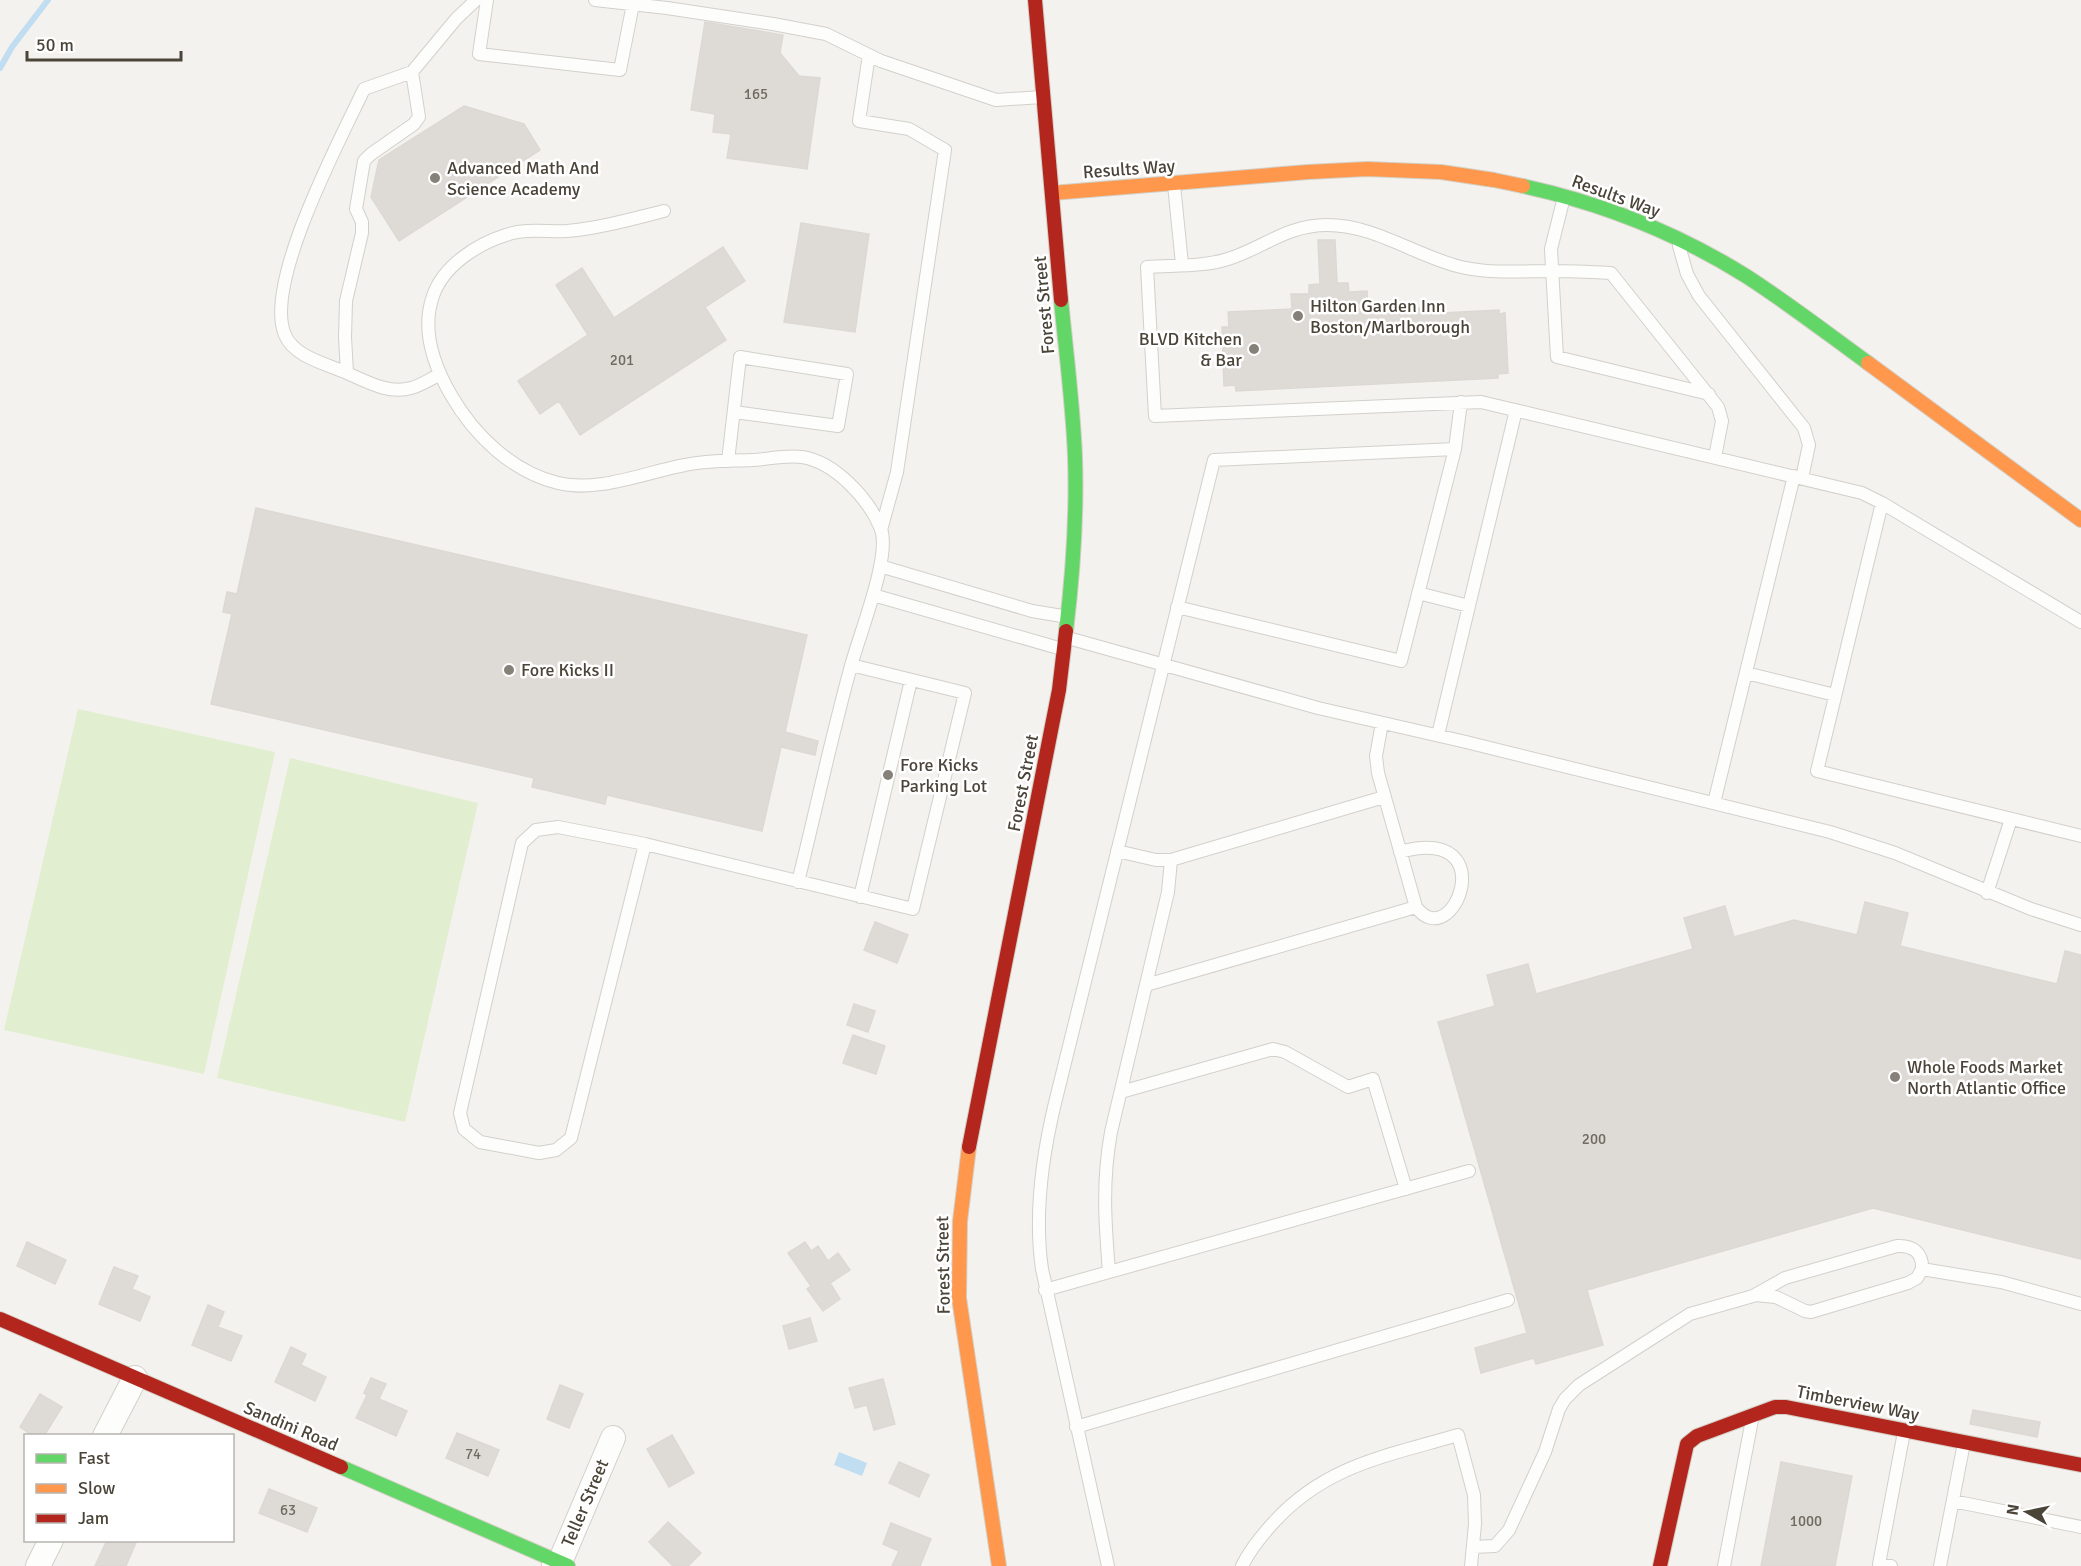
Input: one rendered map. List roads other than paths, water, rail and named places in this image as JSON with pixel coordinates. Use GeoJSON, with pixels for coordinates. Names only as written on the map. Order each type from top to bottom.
{"type":"FeatureCollection","features":[{"type":"Feature","properties":{"kind":"street","name":"Forest Street"},"geometry":{"type":"LineString","coordinates":[[999,1566],[960,1306],[957,1267],[960,1221],[969,1148],[1059,690],[1069,617],[1075,535],[1075,454],[1035,0]]}},
{"type":"Feature","properties":{"kind":"street","name":"Results Way"},"geometry":{"type":"LineString","coordinates":[[1052,193],[1327,170],[1388,169],[1480,177],[1564,196],[1616,213],[1678,239],[1734,269],[1775,296],[2081,520]]}},
{"type":"Feature","properties":{"kind":"street","name":"Sandini Road"},"geometry":{"type":"LineString","coordinates":[[0,1319],[561,1565]]}},
{"type":"Feature","properties":{"kind":"street"},"geometry":{"type":"LineString","coordinates":[[106,1434],[135,1378]]}},
{"type":"Feature","properties":{"kind":"street","name":"Timberview Way"},"geometry":{"type":"LineString","coordinates":[[1660,1566],[1687,1444],[1697,1436],[1775,1407],[1786,1407],[2081,1465]]}},
{"type":"Feature","properties":{"kind":"street","name":"Teller Street"},"geometry":{"type":"LineString","coordinates":[[561,1565],[613,1438]]}},
{"type":"Feature","properties":{"kind":"street"},"geometry":{"type":"LineString","coordinates":[[38,1566],[50,1542]]}},
{"type":"Feature","properties":{"kind":"lane"},"geometry":{"type":"LineString","coordinates":[[439,375],[411,388],[386,389],[306,356],[286,338],[280,319],[283,290],[290,261],[318,188],[364,89],[412,72],[456,19],[476,0]]}},
{"type":"Feature","properties":{"kind":"lane"},"geometry":{"type":"LineString","coordinates":[[487,0],[479,54],[620,70],[633,4]]}},
{"type":"Feature","properties":{"kind":"lane"},"geometry":{"type":"LineString","coordinates":[[595,0],[774,24],[826,34],[881,61],[996,100],[1043,97]]}},
{"type":"Feature","properties":{"kind":"lane"},"geometry":{"type":"LineString","coordinates":[[869,55],[859,121],[909,129],[945,150],[897,472],[881,530]]}},
{"type":"Feature","properties":{"kind":"lane"},"geometry":{"type":"LineString","coordinates":[[347,373],[346,301],[362,233],[362,222],[356,209],[362,168],[370,154],[414,124],[419,117],[412,72]]}},
{"type":"Feature","properties":{"kind":"lane"},"geometry":{"type":"LineString","coordinates":[[1174,184],[1182,264]]}},
{"type":"Feature","properties":{"kind":"lane"},"geometry":{"type":"LineString","coordinates":[[1564,196],[1552,239],[1557,357],[1709,394]]}},
{"type":"Feature","properties":{"kind":"lane"},"geometry":{"type":"LineString","coordinates":[[664,212],[581,229],[514,232],[494,239],[470,253],[446,271],[434,291],[429,316],[431,354],[439,375],[469,423],[494,449],[526,471],[559,483],[581,485],[634,479],[687,464],[785,456],[805,457],[833,468],[857,493],[881,530],[884,548],[873,595],[851,665],[798,882]]}},
{"type":"Feature","properties":{"kind":"lane"},"geometry":{"type":"LineString","coordinates":[[1715,457],[1722,416],[1718,407],[1611,273],[1502,272],[1469,269],[1438,260],[1373,233],[1326,225],[1288,232],[1228,260],[1147,267],[1155,416],[1481,402],[1853,490],[1882,503],[2081,622]]}},
{"type":"Feature","properties":{"kind":"lane"},"geometry":{"type":"LineString","coordinates":[[1678,239],[1687,274],[1699,296],[1804,428],[1809,445],[1798,477],[1714,803]]}},
{"type":"Feature","properties":{"kind":"lane"},"geometry":{"type":"LineString","coordinates":[[728,461],[740,357],[846,374],[838,426],[734,412]]}},
{"type":"Feature","properties":{"kind":"lane"},"geometry":{"type":"LineString","coordinates":[[1177,607],[1401,661],[1455,449],[1461,402]]}},
{"type":"Feature","properties":{"kind":"lane"},"geometry":{"type":"LineString","coordinates":[[1438,735],[1516,410]]}},
{"type":"Feature","properties":{"kind":"lane"},"geometry":{"type":"LineString","coordinates":[[1108,1566],[1045,1290],[1039,1248],[1039,1220],[1046,1148],[1053,1110],[1214,460],[1455,449]]}},
{"type":"Feature","properties":{"kind":"lane"},"geometry":{"type":"LineString","coordinates":[[1882,503],[1817,771],[2081,836]]}},
{"type":"Feature","properties":{"kind":"lane"},"geometry":{"type":"LineString","coordinates":[[880,566],[1032,611],[1069,617]]}},
{"type":"Feature","properties":{"kind":"lane"},"geometry":{"type":"LineString","coordinates":[[1418,593],[1469,606]]}},
{"type":"Feature","properties":{"kind":"lane"},"geometry":{"type":"LineString","coordinates":[[873,595],[1066,644],[1162,664],[1299,703],[1438,735],[1854,839],[1915,861],[2041,913],[2081,925]]}},
{"type":"Feature","properties":{"kind":"lane"},"geometry":{"type":"LineString","coordinates":[[645,844],[571,1138],[556,1150],[539,1153],[480,1142],[464,1129],[460,1113],[522,843],[536,830],[558,827],[645,844],[913,909],[964,693],[851,665]]}},
{"type":"Feature","properties":{"kind":"lane"},"geometry":{"type":"LineString","coordinates":[[1746,673],[1835,695]]}},
{"type":"Feature","properties":{"kind":"lane"},"geometry":{"type":"LineString","coordinates":[[860,897],[911,680]]}},
{"type":"Feature","properties":{"kind":"lane"},"geometry":{"type":"LineString","coordinates":[[1382,723],[1377,764],[1384,797],[1400,852],[1416,907],[1425,916],[1433,918],[1442,916],[1450,910],[1462,890],[1459,867],[1449,855],[1436,848],[1421,847],[1400,852]]}},
{"type":"Feature","properties":{"kind":"lane"},"geometry":{"type":"LineString","coordinates":[[1117,851],[1156,860],[1171,860],[1384,797]]}},
{"type":"Feature","properties":{"kind":"lane"},"geometry":{"type":"LineString","coordinates":[[1987,892],[2011,819]]}},
{"type":"Feature","properties":{"kind":"lane"},"geometry":{"type":"LineString","coordinates":[[1108,1272],[1104,1180],[1109,1144],[1168,892],[1171,860]]}},
{"type":"Feature","properties":{"kind":"lane"},"geometry":{"type":"LineString","coordinates":[[1146,985],[1416,907]]}},
{"type":"Feature","properties":{"kind":"lane"},"geometry":{"type":"LineString","coordinates":[[1121,1092],[1273,1049],[1285,1052],[1348,1087],[1373,1079],[1406,1189]]}},
{"type":"Feature","properties":{"kind":"lane"},"geometry":{"type":"LineString","coordinates":[[1045,1290],[1469,1171]]}},
{"type":"Feature","properties":{"kind":"lane"},"geometry":{"type":"LineString","coordinates":[[1473,1547],[1495,1546],[1506,1535],[1545,1452],[1559,1409],[1574,1389],[1686,1316],[1753,1296],[1785,1278],[1897,1246],[1906,1246],[1916,1250],[1921,1257],[1922,1269],[1917,1278],[1908,1283],[1811,1312],[1776,1297],[1753,1296]]}},
{"type":"Feature","properties":{"kind":"lane"},"geometry":{"type":"LineString","coordinates":[[1922,1269],[2001,1282],[2081,1304]]}},
{"type":"Feature","properties":{"kind":"lane"},"geometry":{"type":"LineString","coordinates":[[1076,1427],[1508,1300]]}},
{"type":"Feature","properties":{"kind":"lane"},"geometry":{"type":"LineString","coordinates":[[1724,1566],[1753,1415]]}},
{"type":"Feature","properties":{"kind":"lane"},"geometry":{"type":"LineString","coordinates":[[1891,1566],[1879,1564],[1904,1430]]}},
{"type":"Feature","properties":{"kind":"lane"},"geometry":{"type":"LineString","coordinates":[[1242,1566],[1255,1545],[1277,1518],[1298,1498],[1320,1482],[1364,1463],[1458,1435],[1474,1496],[1475,1524],[1471,1566]]}},
{"type":"Feature","properties":{"kind":"lane"},"geometry":{"type":"LineString","coordinates":[[1940,1566],[1964,1442]]}},
{"type":"Feature","properties":{"kind":"lane"},"geometry":{"type":"LineString","coordinates":[[1953,1501],[2081,1527]]}},
{"type":"Feature","properties":{"kind":"water"},"geometry":{"type":"Polygon","coordinates":[[[839,1452],[867,1463],[862,1476],[834,1465],[839,1452]]]}},
{"type":"Feature","properties":{"kind":"waterway"},"geometry":{"type":"LineString","coordinates":[[0,68],[12,47],[48,0]]}},
{"type":"Feature","properties":{"kind":"place","name":"Advanced Math And Science Academy"},"geometry":{"type":"Point","coordinates":[435,178]}},
{"type":"Feature","properties":{"kind":"place","name":"Hilton Garden Inn Boston/Marlborough"},"geometry":{"type":"Point","coordinates":[1298,316]}},
{"type":"Feature","properties":{"kind":"place","name":"BLVD Kitchen & Bar"},"geometry":{"type":"Point","coordinates":[1254,349]}},
{"type":"Feature","properties":{"kind":"place","name":"Fore Kicks II"},"geometry":{"type":"Point","coordinates":[509,670]}},
{"type":"Feature","properties":{"kind":"place","name":"Fore Kicks Parking Lot"},"geometry":{"type":"Point","coordinates":[888,775]}},
{"type":"Feature","properties":{"kind":"place","name":"Whole Foods Market North Atlantic Office"},"geometry":{"type":"Point","coordinates":[1895,1077]}}]}
